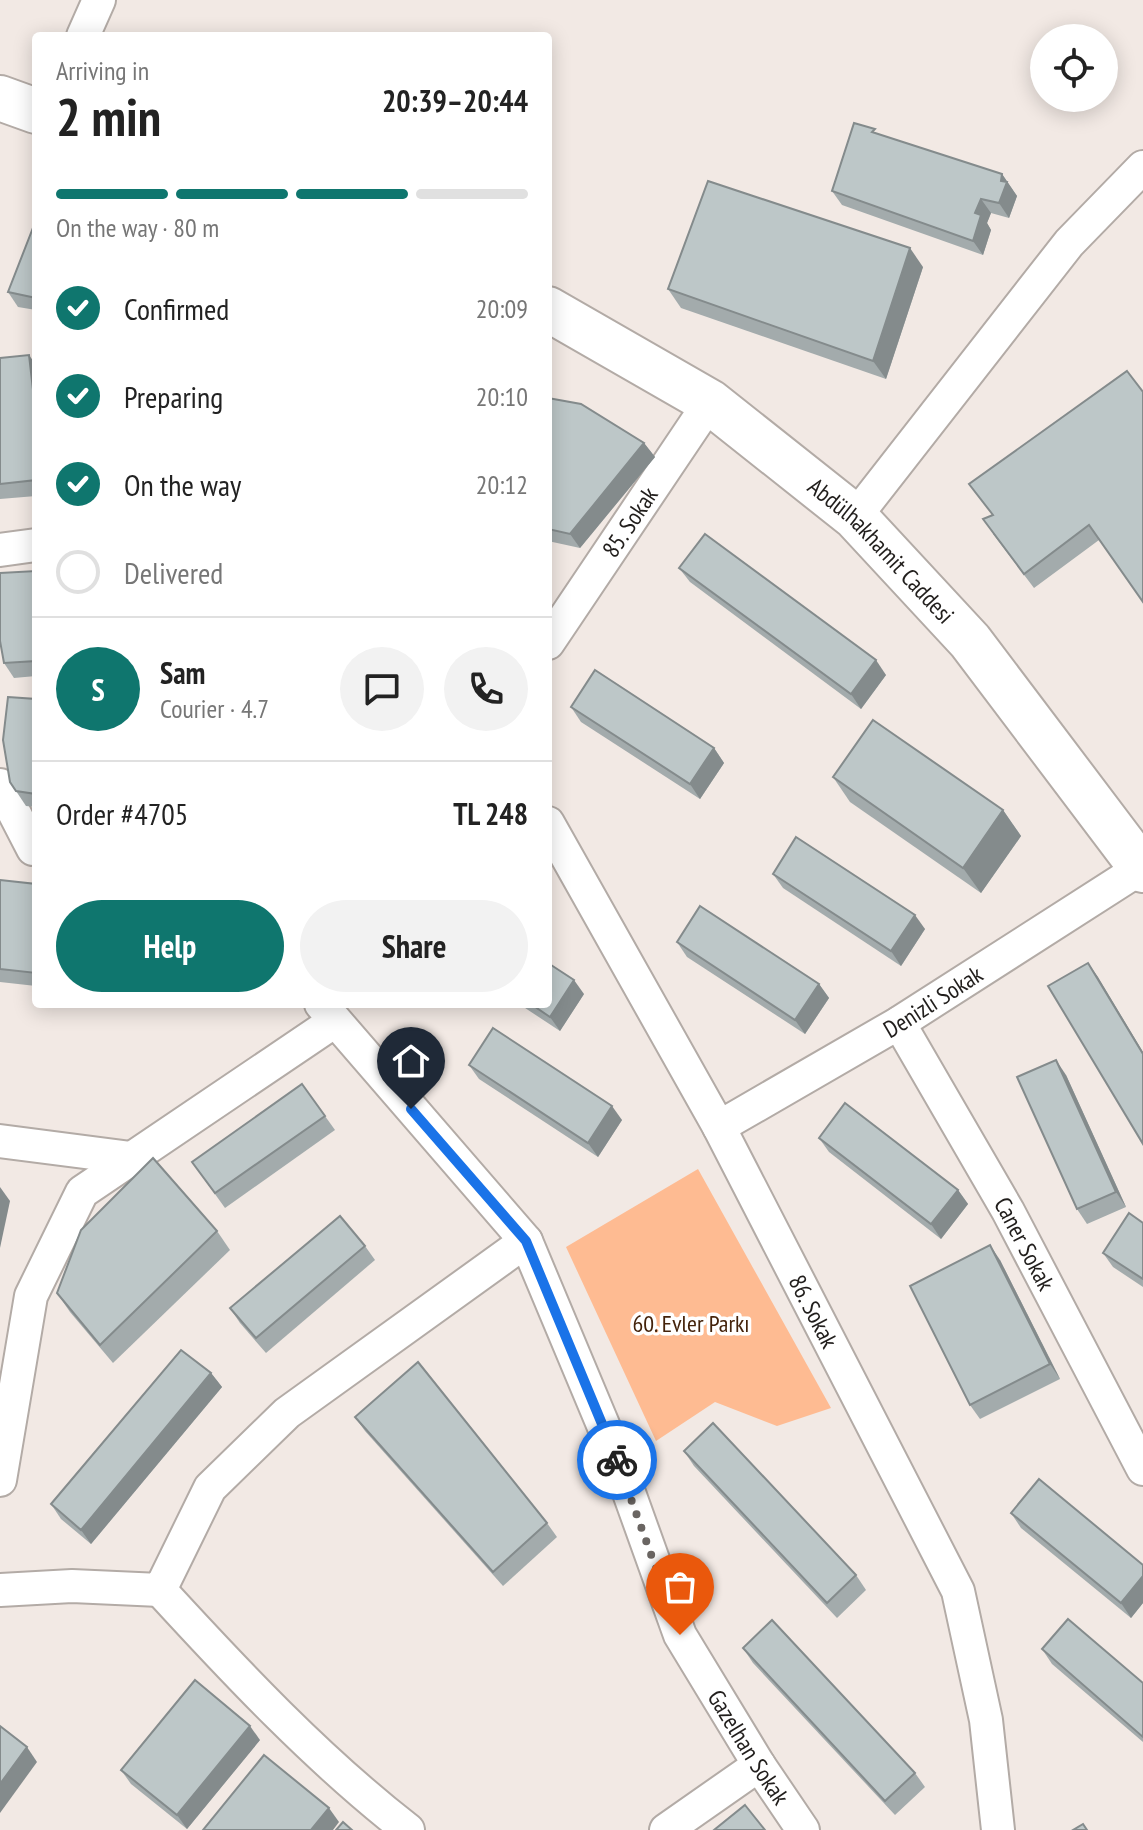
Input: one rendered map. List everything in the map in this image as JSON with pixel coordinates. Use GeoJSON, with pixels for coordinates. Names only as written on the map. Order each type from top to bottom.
{"type":"FeatureCollection","features":[{"type":"Feature","properties":{"kind":"main road"},"geometry":{"type":"LineString","coordinates":[[0,98],[32,110]]}},
{"type":"Feature","properties":{"kind":"main road","name":"Abdülhakhamit Caddesi"},"geometry":{"type":"LineString","coordinates":[[552,311],[710,402],[855,517],[970,641],[1142,869]]}},
{"type":"Feature","properties":{"kind":"street"},"geometry":{"type":"LineString","coordinates":[[85,32],[99,0]]}},
{"type":"Feature","properties":{"kind":"street"},"geometry":{"type":"LineString","coordinates":[[855,517],[1069,243],[1143,167]]}},
{"type":"Feature","properties":{"kind":"street","name":"85. Sokak"},"geometry":{"type":"LineString","coordinates":[[552,631],[560,607],[710,402]]}},
{"type":"Feature","properties":{"kind":"street"},"geometry":{"type":"LineString","coordinates":[[0,550],[32,546]]}},
{"type":"Feature","properties":{"kind":"street"},"geometry":{"type":"LineString","coordinates":[[0,785],[32,844]]}},
{"type":"Feature","properties":{"kind":"street","name":"86. Sokak"},"geometry":{"type":"LineString","coordinates":[[552,830],[719,1127],[958,1591],[986,1720],[998,1830]]}},
{"type":"Feature","properties":{"kind":"street"},"geometry":{"type":"LineString","coordinates":[[0,848],[32,849]]}},
{"type":"Feature","properties":{"kind":"street","name":"Denizli Sokak"},"geometry":{"type":"LineString","coordinates":[[719,1127],[899,1023],[1142,869]]}},
{"type":"Feature","properties":{"kind":"street"},"geometry":{"type":"LineString","coordinates":[[0,1480],[31,1296],[82,1192],[328,1012]]}},
{"type":"Feature","properties":{"kind":"street","name":"Gazelhan Sokak"},"geometry":{"type":"LineString","coordinates":[[328,1012],[526,1241],[614,1451],[680,1635],[759,1765],[803,1830]]}},
{"type":"Feature","properties":{"kind":"street","name":"Caner Sokak"},"geometry":{"type":"LineString","coordinates":[[899,1023],[1008,1211],[1143,1469]]}},
{"type":"Feature","properties":{"kind":"street"},"geometry":{"type":"LineString","coordinates":[[0,1141],[131,1158]]}},
{"type":"Feature","properties":{"kind":"street"},"geometry":{"type":"LineString","coordinates":[[160,1590],[210,1488],[287,1413],[526,1241]]}},
{"type":"Feature","properties":{"kind":"street"},"geometry":{"type":"LineString","coordinates":[[0,1590],[72,1586],[160,1590],[278,1712],[370,1800],[408,1830]]}},
{"type":"Feature","properties":{"kind":"street"},"geometry":{"type":"LineString","coordinates":[[666,1830],[759,1765]]}},
{"type":"Feature","properties":{"kind":"green space","name":"60. Evler Parkı"},"geometry":{"type":"Polygon","coordinates":[[[698,1169],[831,1408],[777,1426],[715,1402],[656,1441],[566,1247],[698,1169]]]}},
{"type":"Feature","properties":{"kind":"building"},"geometry":{"type":"Polygon","coordinates":[[[854,123],[875,129],[872,132],[1002,174],[1001,181],[1007,182],[999,203],[981,199],[975,213],[981,215],[973,241],[832,191],[854,123]]]}},
{"type":"Feature","properties":{"kind":"building"},"geometry":{"type":"Polygon","coordinates":[[[708,181],[910,248],[873,361],[668,289],[708,181]]]}},
{"type":"Feature","properties":{"kind":"building"},"geometry":{"type":"Polygon","coordinates":[[[32,230],[32,297],[8,292],[32,230]]]}},
{"type":"Feature","properties":{"kind":"building"},"geometry":{"type":"Polygon","coordinates":[[[29,355],[32,480],[0,484],[0,358],[29,355]]]}},
{"type":"Feature","properties":{"kind":"building"},"geometry":{"type":"Polygon","coordinates":[[[1127,371],[1143,392],[1143,602],[1089,525],[1024,574],[983,519],[993,515],[969,484],[1127,371]]]}},
{"type":"Feature","properties":{"kind":"building"},"geometry":{"type":"Polygon","coordinates":[[[552,399],[581,404],[644,443],[570,534],[552,530],[552,399]]]}},
{"type":"Feature","properties":{"kind":"building"},"geometry":{"type":"Polygon","coordinates":[[[705,534],[876,660],[851,694],[679,568],[705,534]]]}},
{"type":"Feature","properties":{"kind":"building"},"geometry":{"type":"Polygon","coordinates":[[[32,571],[32,661],[4,663],[0,641],[0,573],[32,571]]]}},
{"type":"Feature","properties":{"kind":"building"},"geometry":{"type":"Polygon","coordinates":[[[595,670],[714,748],[690,784],[571,707],[595,670]]]}},
{"type":"Feature","properties":{"kind":"building"},"geometry":{"type":"Polygon","coordinates":[[[8,697],[32,699],[32,793],[16,791],[10,782],[3,740],[8,697]]]}},
{"type":"Feature","properties":{"kind":"building"},"geometry":{"type":"Polygon","coordinates":[[[873,720],[1003,810],[963,868],[833,777],[873,720]]]}},
{"type":"Feature","properties":{"kind":"building"},"geometry":{"type":"Polygon","coordinates":[[[796,837],[915,915],[891,951],[773,874],[796,837]]]}},
{"type":"Feature","properties":{"kind":"building"},"geometry":{"type":"Polygon","coordinates":[[[0,880],[32,884],[32,973],[0,969],[0,880]]]}},
{"type":"Feature","properties":{"kind":"building"},"geometry":{"type":"Polygon","coordinates":[[[700,906],[819,984],[795,1020],[677,942],[700,906]]]}},
{"type":"Feature","properties":{"kind":"building"},"geometry":{"type":"Polygon","coordinates":[[[1088,963],[1143,1054],[1143,1144],[1048,986],[1088,963]]]}},
{"type":"Feature","properties":{"kind":"building"},"geometry":{"type":"Polygon","coordinates":[[[552,966],[574,980],[550,1017],[537,1008],[552,1008],[552,966]]]}},
{"type":"Feature","properties":{"kind":"building"},"geometry":{"type":"Polygon","coordinates":[[[493,1028],[612,1106],[588,1143],[469,1065],[493,1028]]]}},
{"type":"Feature","properties":{"kind":"building"},"geometry":{"type":"Polygon","coordinates":[[[1056,1060],[1116,1192],[1077,1209],[1017,1077],[1056,1060]]]}},
{"type":"Feature","properties":{"kind":"building"},"geometry":{"type":"Polygon","coordinates":[[[302,1084],[325,1116],[215,1193],[192,1162],[302,1084]]]}},
{"type":"Feature","properties":{"kind":"building"},"geometry":{"type":"Polygon","coordinates":[[[845,1103],[958,1190],[931,1224],[819,1138],[845,1103]]]}},
{"type":"Feature","properties":{"kind":"building"},"geometry":{"type":"Polygon","coordinates":[[[153,1158],[217,1231],[100,1345],[57,1293],[81,1230],[153,1158]]]}},
{"type":"Feature","properties":{"kind":"building"},"geometry":{"type":"Polygon","coordinates":[[[1129,1213],[1143,1223],[1143,1279],[1103,1253],[1129,1213]]]}},
{"type":"Feature","properties":{"kind":"building"},"geometry":{"type":"Polygon","coordinates":[[[340,1216],[365,1246],[256,1338],[230,1308],[340,1216]]]}},
{"type":"Feature","properties":{"kind":"building"},"geometry":{"type":"Polygon","coordinates":[[[990,1245],[1050,1364],[970,1405],[910,1286],[990,1245]]]}},
{"type":"Feature","properties":{"kind":"building"},"geometry":{"type":"Polygon","coordinates":[[[181,1350],[211,1373],[81,1530],[51,1504],[181,1350]]]}},
{"type":"Feature","properties":{"kind":"building"},"geometry":{"type":"Polygon","coordinates":[[[418,1362],[547,1523],[493,1572],[355,1417],[418,1362]]]}},
{"type":"Feature","properties":{"kind":"building"},"geometry":{"type":"Polygon","coordinates":[[[713,1423],[856,1575],[827,1603],[684,1451],[713,1423]]]}},
{"type":"Feature","properties":{"kind":"building"},"geometry":{"type":"Polygon","coordinates":[[[1039,1479],[1143,1565],[1143,1576],[1121,1603],[1011,1513],[1039,1479]]]}},
{"type":"Feature","properties":{"kind":"building"},"geometry":{"type":"Polygon","coordinates":[[[1068,1619],[1143,1683],[1143,1737],[1042,1649],[1068,1619]]]}},
{"type":"Feature","properties":{"kind":"building"},"geometry":{"type":"Polygon","coordinates":[[[772,1620],[915,1773],[885,1801],[743,1648],[772,1620]]]}},
{"type":"Feature","properties":{"kind":"building"},"geometry":{"type":"Polygon","coordinates":[[[195,1680],[250,1726],[177,1815],[121,1770],[195,1680]]]}},
{"type":"Feature","properties":{"kind":"building"},"geometry":{"type":"Polygon","coordinates":[[[0,1726],[27,1747],[0,1784],[0,1726]]]}},
{"type":"Feature","properties":{"kind":"building"},"geometry":{"type":"Polygon","coordinates":[[[264,1755],[329,1808],[311,1830],[203,1830],[264,1755]]]}},
{"type":"Feature","properties":{"kind":"building"},"geometry":{"type":"Polygon","coordinates":[[[745,1805],[765,1830],[714,1830],[745,1805]]]}},
{"type":"Feature","properties":{"kind":"building"},"geometry":{"type":"Polygon","coordinates":[[[343,1822],[352,1830],[336,1830],[343,1822]]]}},
{"type":"Feature","properties":{"kind":"building"},"geometry":{"type":"Polygon","coordinates":[[[1083,1824],[1087,1830],[1073,1830],[1083,1824]]]}},
{"type":"Feature","properties":{"kind":"way so far"},"geometry":{"type":"LineString","coordinates":[[617,1460],[680,1635]]}},
{"type":"Feature","properties":{"kind":"route"},"geometry":{"type":"LineString","coordinates":[[411,1109],[526,1241],[617,1460]]}}]}
